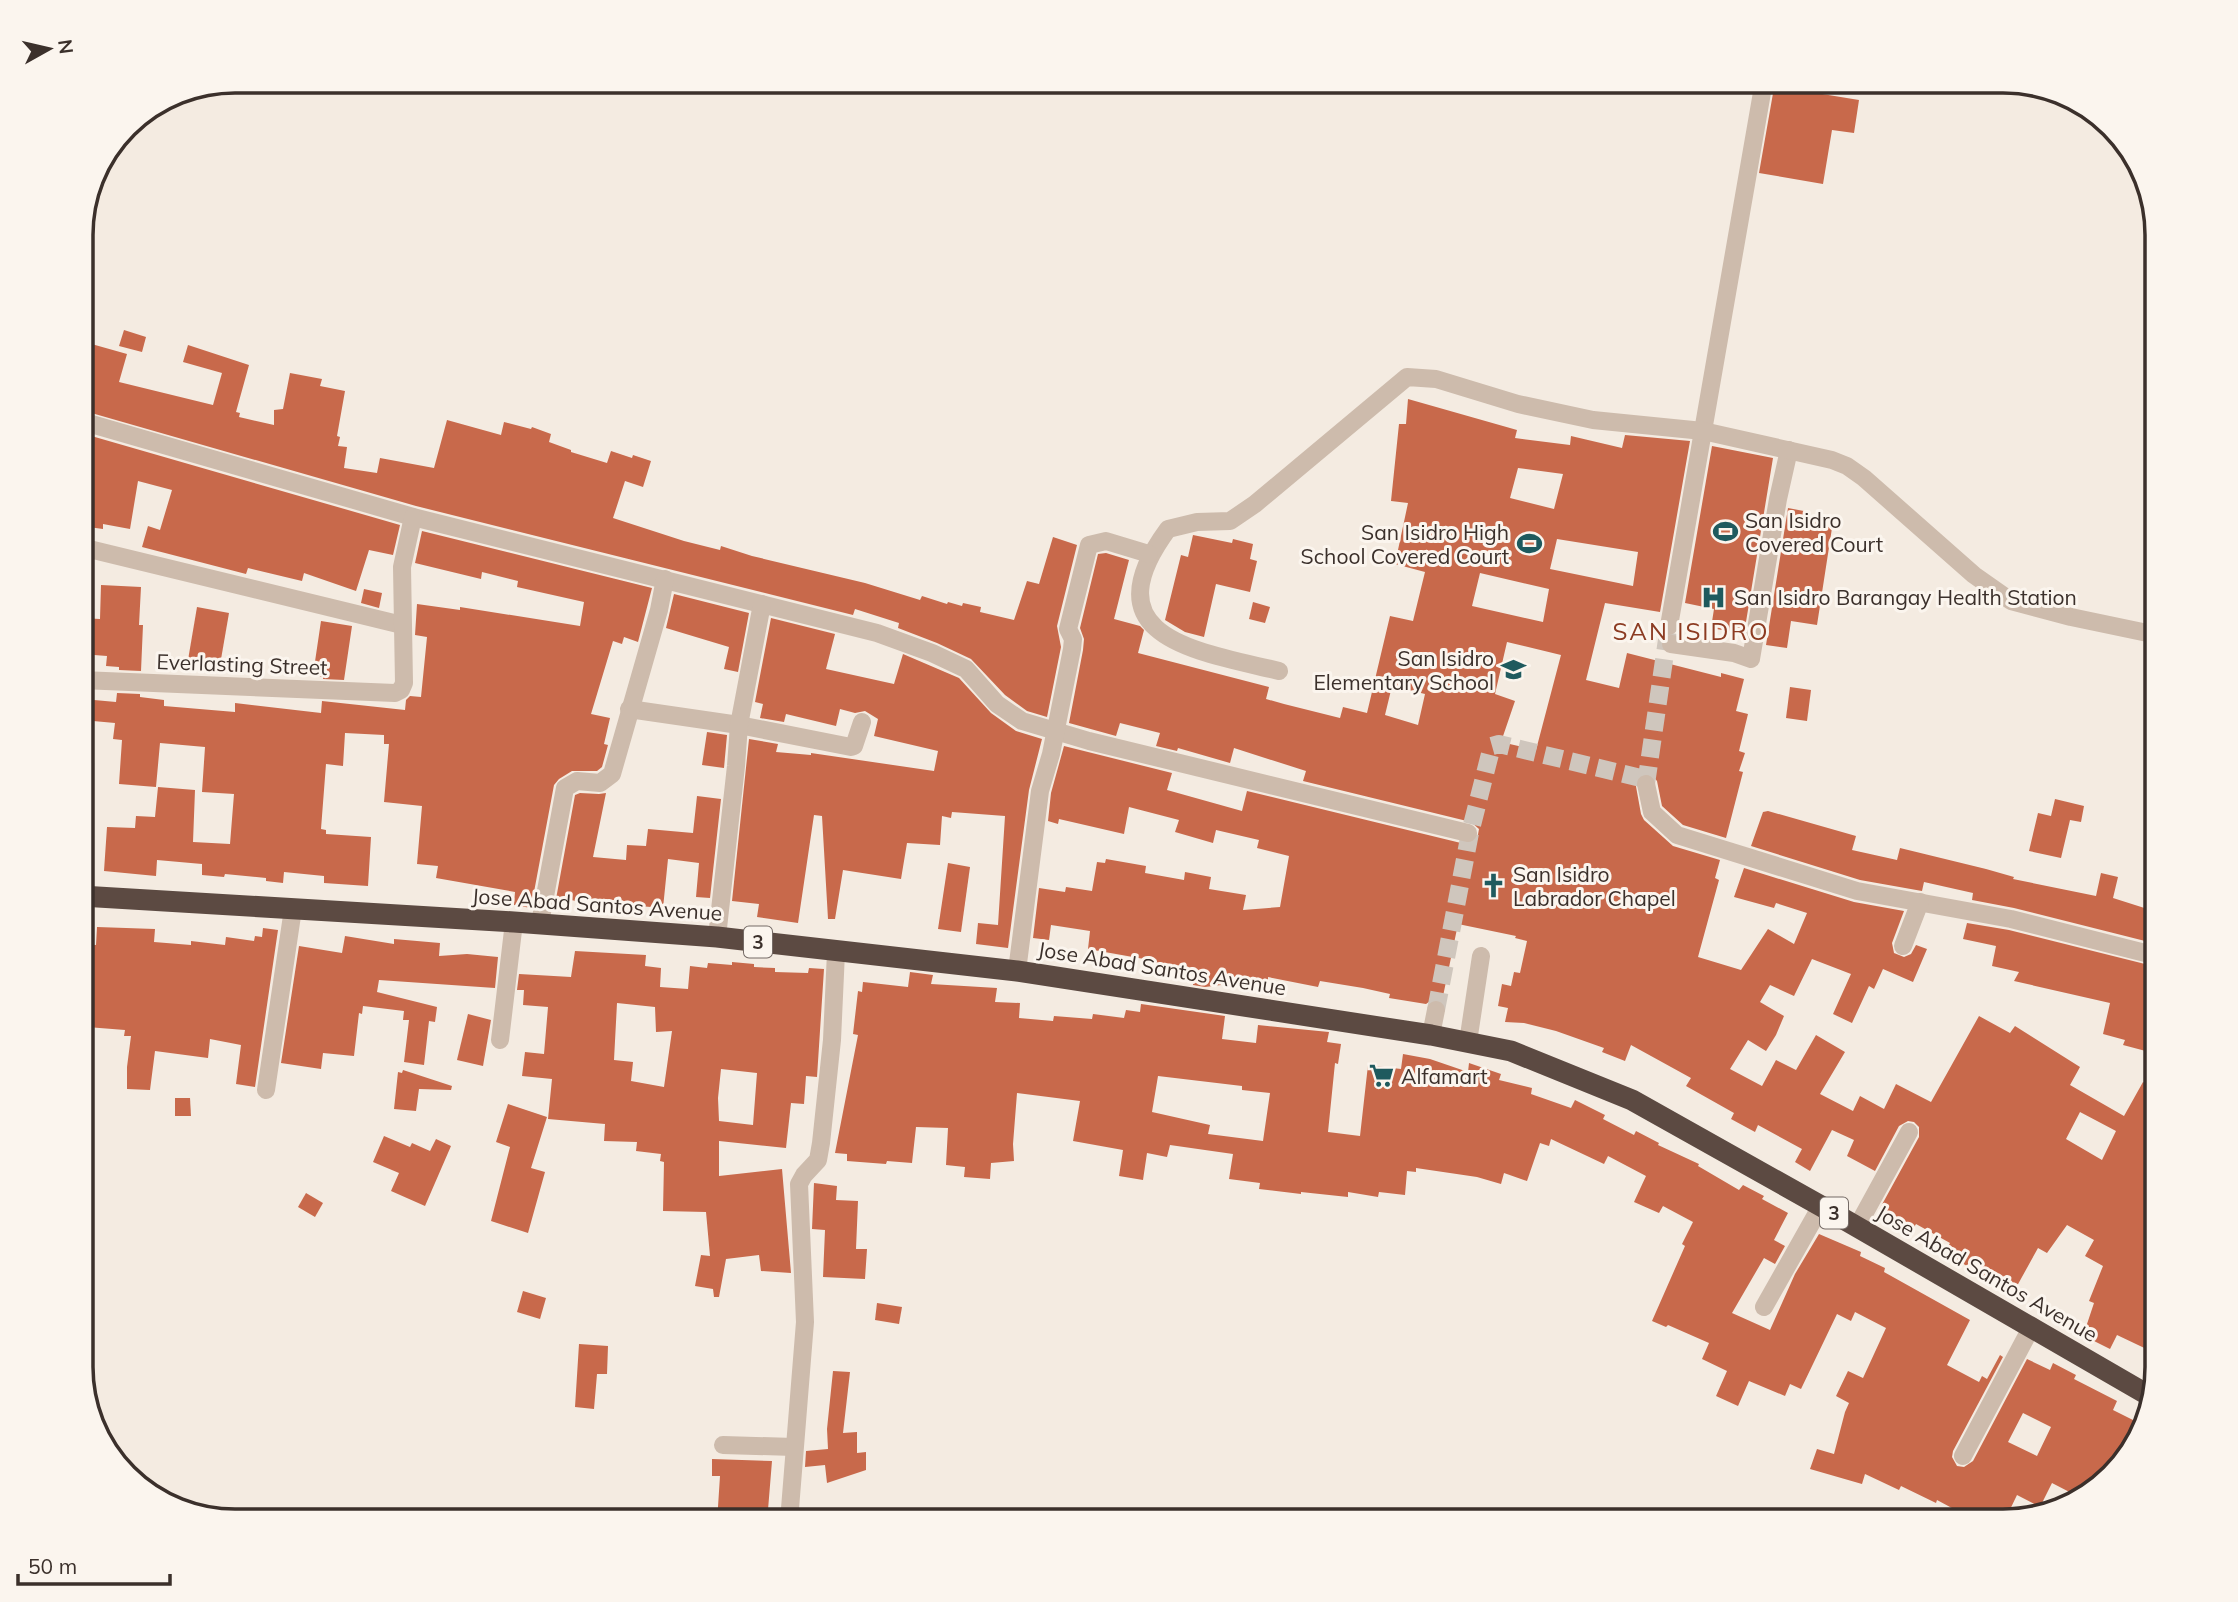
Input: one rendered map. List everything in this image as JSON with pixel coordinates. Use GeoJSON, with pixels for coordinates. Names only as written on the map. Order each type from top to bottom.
{"type":"FeatureCollection","features":[{"type":"Feature","properties":{"kind":"highway","name":"Jose Abad Santos Avenue"},"geometry":{"type":"LineString","coordinates":[[93,898],[540,923],[717,937],[1017,971],[1431,1035],[1511,1051],[1632,1100],[2032,1326],[2143,1392]]}},
{"type":"Feature","properties":{"kind":"street"},"geometry":{"type":"LineString","coordinates":[[1762,93],[1670,635],[1751,659],[1789,450]]}},
{"type":"Feature","properties":{"kind":"street"},"geometry":{"type":"LineString","coordinates":[[1279,671],[1202,653],[1177,643],[1160,630],[1143,612],[1139,598],[1149,554],[1168,528],[1197,522],[1230,521],[1255,504],[1407,377],[1436,379],[1518,404],[1593,420],[1703,430],[1832,460],[1847,466],[1864,478],[1974,575],[2011,601],[2145,632]]}},
{"type":"Feature","properties":{"kind":"street"},"geometry":{"type":"LineString","coordinates":[[93,424],[413,517],[877,633],[966,669],[997,704],[1022,721],[1089,741],[1468,833]]}},
{"type":"Feature","properties":{"kind":"street"},"geometry":{"type":"LineString","coordinates":[[93,550],[402,625],[402,567],[413,517]]}},
{"type":"Feature","properties":{"kind":"street"},"geometry":{"type":"LineString","coordinates":[[1017,971],[1040,791],[1072,649],[1073,639],[1068,629],[1089,544],[1107,541],[1149,554]]}},
{"type":"Feature","properties":{"kind":"street"},"geometry":{"type":"LineString","coordinates":[[540,923],[565,788],[577,780],[600,783],[612,774],[659,610],[665,579]]}},
{"type":"Feature","properties":{"kind":"street"},"geometry":{"type":"LineString","coordinates":[[717,937],[739,725],[762,604]]}},
{"type":"Feature","properties":{"kind":"street","name":"Everlasting Street"},"geometry":{"type":"LineString","coordinates":[[93,680],[395,693],[401,690],[404,683],[402,625]]}},
{"type":"Feature","properties":{"kind":"street"},"geometry":{"type":"LineString","coordinates":[[629,709],[739,725],[851,747],[854,746],[862,722]]}},
{"type":"Feature","properties":{"kind":"street"},"geometry":{"type":"LineString","coordinates":[[1646,784],[1652,812],[1677,835],[1857,891],[2011,919],[2145,953]]}},
{"type":"Feature","properties":{"kind":"street"},"geometry":{"type":"LineString","coordinates":[[1903,946],[1920,902]]}},
{"type":"Feature","properties":{"kind":"street"},"geometry":{"type":"LineString","coordinates":[[267,1090],[293,909]]}},
{"type":"Feature","properties":{"kind":"street"},"geometry":{"type":"LineString","coordinates":[[500,1040],[514,922]]}},
{"type":"Feature","properties":{"kind":"street"},"geometry":{"type":"LineString","coordinates":[[790,1509],[806,1322],[799,1184],[818,1160],[821,1143],[832,1040],[836,952]]}},
{"type":"Feature","properties":{"kind":"street"},"geometry":{"type":"LineString","coordinates":[[1468,1042],[1481,956]]}},
{"type":"Feature","properties":{"kind":"street"},"geometry":{"type":"LineString","coordinates":[[1431,1035],[1436,1010]]}},
{"type":"Feature","properties":{"kind":"street"},"geometry":{"type":"LineString","coordinates":[[1857,1227],[1909,1132]]}},
{"type":"Feature","properties":{"kind":"street"},"geometry":{"type":"LineString","coordinates":[[1764,1307],[1822,1206]]}},
{"type":"Feature","properties":{"kind":"street"},"geometry":{"type":"LineString","coordinates":[[1963,1456],[2032,1326]]}},
{"type":"Feature","properties":{"kind":"street"},"geometry":{"type":"LineString","coordinates":[[723,1444],[794,1447]]}},
{"type":"Feature","properties":{"kind":"building"},"geometry":{"type":"Polygon","coordinates":[[[1773,93],[1816,93],[1859,100],[1854,133],[1832,130],[1823,184],[1759,173],[1773,93]]]}},
{"type":"Feature","properties":{"kind":"building"},"geometry":{"type":"Polygon","coordinates":[[[124,330],[146,337],[142,352],[119,346],[124,330]]]}},
{"type":"Feature","properties":{"kind":"building"},"geometry":{"type":"Polygon","coordinates":[[[93,344],[127,354],[119,382],[213,405],[222,373],[183,362],[188,345],[249,365],[236,412],[240,413],[239,417],[274,425],[274,410],[283,409],[290,373],[322,379],[320,386],[345,391],[337,436],[340,437],[338,446],[347,447],[344,468],[377,473],[380,458],[434,468],[447,420],[501,435],[504,422],[531,429],[532,427],[551,434],[549,442],[607,463],[611,451],[632,458],[633,455],[651,461],[643,487],[625,481],[613,518],[684,541],[720,550],[721,546],[920,600],[922,596],[947,604],[948,602],[962,606],[963,603],[981,607],[980,612],[1014,620],[1027,581],[1039,584],[1053,537],[1077,545],[1057,626],[1061,647],[1047,717],[1027,711],[1005,695],[971,659],[898,628],[899,623],[855,609],[853,615],[416,506],[93,413],[93,344]]]}},
{"type":"Feature","properties":{"kind":"building"},"geometry":{"type":"Polygon","coordinates":[[[1408,399],[1517,430],[1515,438],[1570,445],[1571,436],[1622,448],[1625,435],[1690,441],[1660,612],[1605,603],[1586,680],[1619,688],[1627,653],[1721,677],[1721,673],[1744,679],[1736,711],[1748,714],[1739,751],[1745,753],[1739,771],[1743,772],[1726,838],[1683,825],[1662,806],[1657,781],[1650,773],[1639,775],[1635,781],[1644,820],[1673,846],[1720,860],[1715,878],[1719,880],[1698,957],[1741,970],[1768,929],[1794,944],[1807,913],[1776,903],[1774,908],[1734,897],[1744,868],[1854,902],[1904,911],[1892,943],[1894,953],[1904,957],[1911,954],[1916,945],[1927,949],[1913,982],[1883,969],[1874,989],[1869,986],[1852,1023],[1833,1014],[1851,974],[1812,959],[1794,996],[1770,985],[1760,1002],[1784,1016],[1776,1035],[1766,1051],[1748,1040],[1730,1069],[1762,1086],[1776,1060],[1796,1070],[1816,1035],[1845,1052],[1820,1094],[1853,1111],[1860,1096],[1884,1109],[1896,1084],[1931,1102],[1979,1016],[2010,1033],[2015,1026],[2080,1067],[2070,1085],[2124,1116],[2143,1082],[2145,1083],[2145,1348],[2117,1335],[2110,1349],[2094,1341],[2097,1335],[2085,1330],[2094,1303],[2089,1301],[2103,1266],[2085,1256],[2094,1240],[2067,1225],[2047,1253],[2038,1248],[2017,1286],[1991,1271],[1987,1278],[1946,1250],[1950,1243],[1916,1224],[1913,1229],[1879,1210],[1919,1137],[1919,1127],[1914,1122],[1908,1121],[1899,1126],[1875,1171],[1847,1156],[1854,1140],[1832,1130],[1810,1171],[1795,1162],[1802,1149],[1758,1125],[1755,1132],[1731,1119],[1734,1113],[1686,1086],[1691,1078],[1631,1045],[1625,1061],[1602,1052],[1604,1048],[1556,1031],[1524,1023],[1505,1022],[1508,1008],[1498,1006],[1502,984],[1511,986],[1514,972],[1520,973],[1527,941],[1515,938],[1516,936],[1458,924],[1442,1001],[1433,999],[1426,1004],[1389,998],[1390,994],[1363,988],[1320,981],[1318,987],[1268,977],[1268,981],[1220,975],[1221,985],[1193,985],[1194,970],[1088,949],[1090,931],[1051,925],[1049,940],[1033,938],[1039,888],[1065,892],[1066,887],[1092,891],[1097,862],[1105,863],[1106,859],[1146,866],[1145,873],[1184,880],[1185,872],[1211,877],[1209,889],[1246,895],[1243,910],[1280,907],[1289,856],[1257,848],[1259,840],[1216,830],[1213,843],[1175,832],[1179,820],[1129,807],[1124,834],[1059,819],[1058,824],[1048,821],[1051,793],[1064,746],[1172,773],[1167,790],[1242,811],[1247,791],[1465,844],[1477,840],[1479,829],[1471,822],[1303,781],[1306,771],[1234,748],[1230,763],[1178,748],[1177,751],[1156,746],[1160,733],[1120,723],[1116,736],[1069,723],[1083,650],[1084,639],[1080,628],[1098,554],[1106,553],[1129,560],[1114,619],[1140,626],[1144,630],[1138,653],[1269,687],[1266,699],[1284,704],[1340,718],[1343,707],[1367,713],[1390,616],[1413,621],[1425,572],[1395,564],[1408,503],[1391,501],[1399,424],[1406,424],[1408,399]],[[1518,468],[1510,498],[1554,509],[1563,474],[1518,468]],[[1557,539],[1550,569],[1633,586],[1638,552],[1557,539]],[[1480,573],[1472,606],[1543,622],[1549,589],[1480,573]],[[1507,642],[1495,694],[1515,701],[1501,742],[1536,750],[1561,655],[1507,642]],[[1392,686],[1385,715],[1418,725],[1425,694],[1392,686]],[[2080,1112],[2066,1139],[2102,1160],[2116,1131],[2080,1112]]]}},
{"type":"Feature","properties":{"kind":"building"},"geometry":{"type":"Polygon","coordinates":[[[93,436],[400,525],[393,555],[369,550],[356,591],[304,573],[302,581],[248,568],[246,574],[142,547],[148,526],[160,530],[172,490],[138,481],[130,529],[103,524],[103,529],[93,528],[93,436]]]}},
{"type":"Feature","properties":{"kind":"building"},"geometry":{"type":"Polygon","coordinates":[[[1712,446],[1773,458],[1744,634],[1711,628],[1714,609],[1685,603],[1712,446]]]}},
{"type":"Feature","properties":{"kind":"building"},"geometry":{"type":"Polygon","coordinates":[[[1788,508],[1809,512],[1808,520],[1832,528],[1817,625],[1791,621],[1787,648],[1766,645],[1788,508]]]}},
{"type":"Feature","properties":{"kind":"building"},"geometry":{"type":"Polygon","coordinates":[[[422,531],[652,588],[638,642],[624,637],[622,644],[613,641],[591,714],[610,718],[604,744],[608,745],[602,767],[597,771],[572,771],[554,785],[531,908],[514,905],[515,892],[436,878],[438,866],[417,864],[422,806],[384,802],[389,744],[384,744],[384,735],[345,733],[343,766],[326,764],[321,829],[326,830],[326,834],[371,837],[368,886],[324,883],[324,876],[284,872],[283,883],[266,881],[266,878],[202,875],[202,864],[157,860],[156,876],[104,871],[107,827],[135,828],[136,816],[155,817],[158,787],[195,790],[193,842],[230,844],[234,794],[202,792],[205,747],[160,743],[156,787],[119,784],[122,740],[113,739],[115,723],[93,721],[94,700],[116,702],[117,693],[140,694],[140,697],[164,700],[164,706],[235,712],[235,703],[321,713],[322,701],[405,710],[406,700],[410,696],[421,697],[427,637],[415,635],[417,604],[460,610],[460,607],[580,626],[584,602],[517,587],[518,581],[482,572],[481,579],[415,563],[422,531]]]}},
{"type":"Feature","properties":{"kind":"building"},"geometry":{"type":"Polygon","coordinates":[[[1193,535],[1232,543],[1233,539],[1253,544],[1250,559],[1257,561],[1250,592],[1216,584],[1204,637],[1185,632],[1165,620],[1181,555],[1188,557],[1193,535]]]}},
{"type":"Feature","properties":{"kind":"building"},"geometry":{"type":"Polygon","coordinates":[[[101,585],[141,587],[141,671],[119,670],[119,667],[106,666],[107,656],[93,655],[93,619],[100,619],[101,585]]]}},
{"type":"Feature","properties":{"kind":"building"},"geometry":{"type":"Polygon","coordinates":[[[364,589],[382,593],[379,608],[361,603],[364,589]]]}},
{"type":"Feature","properties":{"kind":"building"},"geometry":{"type":"Polygon","coordinates":[[[674,594],[749,613],[738,672],[724,669],[729,647],[666,628],[674,594]]]}},
{"type":"Feature","properties":{"kind":"building"},"geometry":{"type":"Polygon","coordinates":[[[1253,602],[1270,607],[1265,623],[1249,619],[1253,602]]]}},
{"type":"Feature","properties":{"kind":"building"},"geometry":{"type":"Polygon","coordinates":[[[197,607],[229,613],[220,665],[188,660],[197,607]]]}},
{"type":"Feature","properties":{"kind":"building"},"geometry":{"type":"Polygon","coordinates":[[[771,618],[835,634],[826,669],[894,684],[903,654],[959,678],[991,713],[1016,731],[1042,739],[1029,790],[1008,948],[976,944],[978,923],[998,925],[1005,816],[952,812],[951,818],[942,816],[940,845],[907,843],[901,879],[843,870],[835,919],[828,919],[822,816],[814,815],[798,923],[757,917],[759,904],[732,901],[749,739],[778,744],[776,752],[811,753],[934,771],[938,751],[874,736],[878,719],[865,711],[855,713],[840,709],[836,726],[786,714],[784,722],[760,718],[763,704],[755,702],[771,618]]]}},
{"type":"Feature","properties":{"kind":"building"},"geometry":{"type":"Polygon","coordinates":[[[321,621],[352,626],[344,680],[323,679],[313,675],[321,621]]]}},
{"type":"Feature","properties":{"kind":"building"},"geometry":{"type":"Polygon","coordinates":[[[1790,687],[1811,690],[1807,721],[1786,718],[1790,687]]]}},
{"type":"Feature","properties":{"kind":"building"},"geometry":{"type":"Polygon","coordinates":[[[707,732],[727,735],[724,768],[702,765],[707,732]]]}},
{"type":"Feature","properties":{"kind":"building"},"geometry":{"type":"Polygon","coordinates":[[[606,793],[593,857],[626,860],[627,845],[646,846],[648,829],[693,833],[697,796],[721,799],[710,898],[696,897],[699,863],[668,859],[663,908],[615,904],[615,907],[564,899],[562,911],[554,910],[575,795],[606,793]]]}},
{"type":"Feature","properties":{"kind":"building"},"geometry":{"type":"Polygon","coordinates":[[[2055,799],[2084,806],[2081,822],[2070,820],[2061,858],[2029,851],[2038,813],[2051,816],[2055,799]]]}},
{"type":"Feature","properties":{"kind":"building"},"geometry":{"type":"Polygon","coordinates":[[[1768,811],[1856,836],[1852,850],[1897,860],[1900,848],[1986,869],[2014,877],[2013,879],[2096,896],[2101,873],[2118,877],[2113,898],[2145,908],[2145,941],[1972,900],[1973,893],[1924,882],[1922,891],[1860,880],[1751,846],[1763,812],[1768,811]]]}},
{"type":"Feature","properties":{"kind":"building"},"geometry":{"type":"Polygon","coordinates":[[[948,863],[970,867],[961,932],[938,929],[948,863]]]}},
{"type":"Feature","properties":{"kind":"building"},"geometry":{"type":"Polygon","coordinates":[[[1967,923],[2009,930],[2145,964],[2145,1051],[2123,1045],[2125,1040],[2103,1034],[2110,1003],[2014,981],[2019,972],[1992,966],[1996,946],[1963,939],[1967,923]]]}},
{"type":"Feature","properties":{"kind":"building"},"geometry":{"type":"Polygon","coordinates":[[[97,927],[155,929],[154,942],[191,945],[191,941],[225,945],[226,937],[254,941],[255,936],[262,937],[263,928],[278,930],[255,1087],[236,1084],[241,1045],[210,1039],[208,1058],[155,1051],[150,1090],[127,1089],[131,1036],[124,1036],[125,1030],[93,1027],[93,945],[96,945],[97,927]]]}},
{"type":"Feature","properties":{"kind":"building"},"geometry":{"type":"Polygon","coordinates":[[[345,936],[394,944],[394,939],[440,943],[439,956],[467,954],[498,957],[495,988],[379,980],[377,992],[437,1007],[435,1022],[429,1021],[424,1065],[404,1062],[409,1020],[403,1020],[404,1011],[363,1006],[362,1014],[359,1013],[354,1056],[323,1053],[321,1069],[281,1063],[299,946],[342,953],[345,936]]]}},
{"type":"Feature","properties":{"kind":"building"},"geometry":{"type":"Polygon","coordinates":[[[575,951],[646,955],[645,966],[661,968],[660,987],[688,989],[690,966],[707,968],[708,963],[754,964],[754,967],[775,968],[775,972],[808,973],[809,968],[824,969],[817,1077],[806,1076],[804,1104],[791,1103],[786,1148],[719,1141],[719,1176],[782,1169],[791,1273],[761,1271],[759,1255],[726,1259],[719,1297],[714,1297],[713,1289],[695,1286],[701,1255],[710,1256],[706,1212],[663,1211],[664,1162],[660,1161],[661,1154],[636,1151],[637,1142],[604,1141],[605,1124],[548,1119],[552,1079],[522,1076],[525,1052],[544,1054],[548,1007],[523,1005],[524,990],[517,990],[519,974],[571,977],[575,951]],[[617,1003],[614,1060],[633,1062],[631,1081],[664,1087],[672,1031],[656,1032],[655,1007],[617,1003]],[[721,1069],[719,1121],[753,1125],[757,1073],[721,1069]]]}},
{"type":"Feature","properties":{"kind":"building"},"geometry":{"type":"Polygon","coordinates":[[[910,972],[933,975],[931,984],[997,988],[995,1002],[1020,1003],[1019,1018],[1053,1021],[1054,1016],[1092,1019],[1093,1014],[1124,1018],[1126,1010],[1140,1012],[1141,1004],[1225,1016],[1222,1039],[1256,1043],[1258,1025],[1329,1032],[1327,1042],[1341,1044],[1338,1064],[1335,1063],[1328,1132],[1360,1136],[1368,1065],[1401,1069],[1403,1054],[1430,1059],[1468,1072],[1469,1063],[1501,1074],[1499,1080],[1532,1088],[1531,1094],[1571,1108],[1575,1100],[1605,1115],[1603,1119],[1634,1135],[1636,1131],[1659,1143],[1658,1145],[1699,1164],[1698,1166],[1739,1190],[1743,1185],[1764,1196],[1762,1199],[1788,1213],[1774,1240],[1785,1246],[1775,1264],[1764,1258],[1732,1313],[1770,1330],[1795,1274],[1819,1234],[1861,1252],[1860,1256],[1885,1268],[1884,1272],[1970,1320],[1947,1365],[1979,1382],[1982,1376],[1987,1379],[2000,1355],[2003,1357],[1953,1451],[1952,1457],[1957,1466],[1964,1467],[1973,1461],[2027,1359],[2050,1370],[2053,1363],[2076,1375],[2074,1379],[2117,1401],[2113,1410],[2135,1421],[2116,1454],[2104,1468],[2070,1492],[2052,1483],[2041,1504],[2037,1505],[2017,1495],[2010,1509],[1954,1509],[1901,1486],[1899,1490],[1865,1474],[1862,1484],[1810,1469],[1817,1449],[1834,1454],[1849,1403],[1836,1396],[1848,1371],[1863,1378],[1886,1328],[1855,1312],[1851,1321],[1837,1314],[1801,1389],[1790,1384],[1785,1396],[1749,1381],[1738,1406],[1716,1396],[1727,1371],[1702,1359],[1709,1343],[1652,1321],[1693,1222],[1663,1206],[1659,1213],[1634,1202],[1646,1176],[1608,1156],[1604,1164],[1551,1139],[1549,1146],[1540,1143],[1527,1181],[1504,1173],[1501,1184],[1477,1177],[1416,1168],[1416,1172],[1407,1171],[1405,1195],[1379,1192],[1378,1197],[1348,1192],[1348,1197],[1301,1194],[1259,1189],[1260,1183],[1229,1179],[1233,1154],[1170,1145],[1167,1157],[1147,1153],[1143,1180],[1119,1176],[1123,1150],[1073,1141],[1080,1101],[1017,1093],[1014,1161],[991,1163],[990,1179],[964,1177],[965,1167],[946,1165],[948,1128],[916,1127],[912,1163],[847,1161],[847,1154],[835,1153],[858,1035],[853,1034],[858,991],[862,992],[863,982],[908,987],[910,972]],[[1158,1076],[1152,1112],[1210,1125],[1208,1134],[1263,1141],[1270,1093],[1242,1090],[1242,1086],[1158,1076]],[[2023,1413],[2008,1442],[2037,1456],[2051,1427],[2023,1413]]]}},
{"type":"Feature","properties":{"kind":"building"},"geometry":{"type":"Polygon","coordinates":[[[468,1014],[491,1020],[483,1066],[457,1060],[468,1014]]]}},
{"type":"Feature","properties":{"kind":"building"},"geometry":{"type":"Polygon","coordinates":[[[403,1070],[452,1086],[451,1090],[419,1089],[416,1111],[394,1109],[398,1072],[402,1073],[403,1070]]]}},
{"type":"Feature","properties":{"kind":"building"},"geometry":{"type":"Polygon","coordinates":[[[175,1098],[190,1098],[191,1116],[175,1116],[175,1098]]]}},
{"type":"Feature","properties":{"kind":"building"},"geometry":{"type":"Polygon","coordinates":[[[508,1104],[547,1117],[531,1168],[545,1172],[528,1233],[491,1221],[510,1147],[496,1142],[508,1104]]]}},
{"type":"Feature","properties":{"kind":"building"},"geometry":{"type":"Polygon","coordinates":[[[384,1136],[410,1147],[412,1143],[430,1151],[436,1139],[451,1146],[425,1206],[391,1191],[399,1173],[373,1162],[384,1136]]]}},
{"type":"Feature","properties":{"kind":"building"},"geometry":{"type":"Polygon","coordinates":[[[814,1183],[837,1186],[836,1200],[858,1201],[856,1249],[867,1249],[865,1279],[823,1277],[825,1230],[812,1229],[814,1183]]]}},
{"type":"Feature","properties":{"kind":"building"},"geometry":{"type":"Polygon","coordinates":[[[306,1193],[323,1203],[315,1217],[298,1207],[306,1193]]]}},
{"type":"Feature","properties":{"kind":"building"},"geometry":{"type":"Polygon","coordinates":[[[523,1291],[546,1298],[540,1319],[517,1312],[523,1291]]]}},
{"type":"Feature","properties":{"kind":"building"},"geometry":{"type":"Polygon","coordinates":[[[877,1303],[902,1307],[899,1324],[875,1320],[877,1303]]]}},
{"type":"Feature","properties":{"kind":"building"},"geometry":{"type":"Polygon","coordinates":[[[579,1344],[608,1346],[607,1374],[597,1374],[594,1409],[575,1407],[579,1344]]]}},
{"type":"Feature","properties":{"kind":"building"},"geometry":{"type":"Polygon","coordinates":[[[833,1371],[850,1372],[843,1433],[857,1432],[857,1453],[866,1452],[866,1470],[827,1483],[825,1465],[805,1467],[806,1451],[828,1449],[827,1429],[833,1371]]]}},
{"type":"Feature","properties":{"kind":"building"},"geometry":{"type":"Polygon","coordinates":[[[712,1459],[772,1461],[768,1509],[718,1509],[720,1476],[712,1476],[712,1459]]]}},
{"type":"Feature","properties":{"kind":"tunnel"},"geometry":{"type":"LineString","coordinates":[[1646,784],[1669,626]]}},
{"type":"Feature","properties":{"kind":"tunnel"},"geometry":{"type":"LineString","coordinates":[[1436,1010],[1470,833],[1492,746],[1499,744],[1645,779]]}},
{"type":"Feature","properties":{"kind":"place","name":"San Isidro Covered Court"},"geometry":{"type":"Point","coordinates":[1725,532]}},
{"type":"Feature","properties":{"kind":"place","name":"San Isidro High School Covered Court"},"geometry":{"type":"Point","coordinates":[1529,544]}},
{"type":"Feature","properties":{"kind":"place","name":"San Isidro Barangay Health Station"},"geometry":{"type":"Point","coordinates":[1714,597]}},
{"type":"Feature","properties":{"kind":"place","name":"San Isidro Elementary School"},"geometry":{"type":"Point","coordinates":[1514,670]}},
{"type":"Feature","properties":{"kind":"place","name":"San Isidro Labrador Chapel"},"geometry":{"type":"Point","coordinates":[1493,886]}},
{"type":"Feature","properties":{"kind":"place","name":"Alfamart"},"geometry":{"type":"Point","coordinates":[1381,1076]}},
{"type":"Feature","properties":{"kind":"district","name":"SAN ISIDRO"},"geometry":{"type":"Point","coordinates":[1691,631]}}]}
